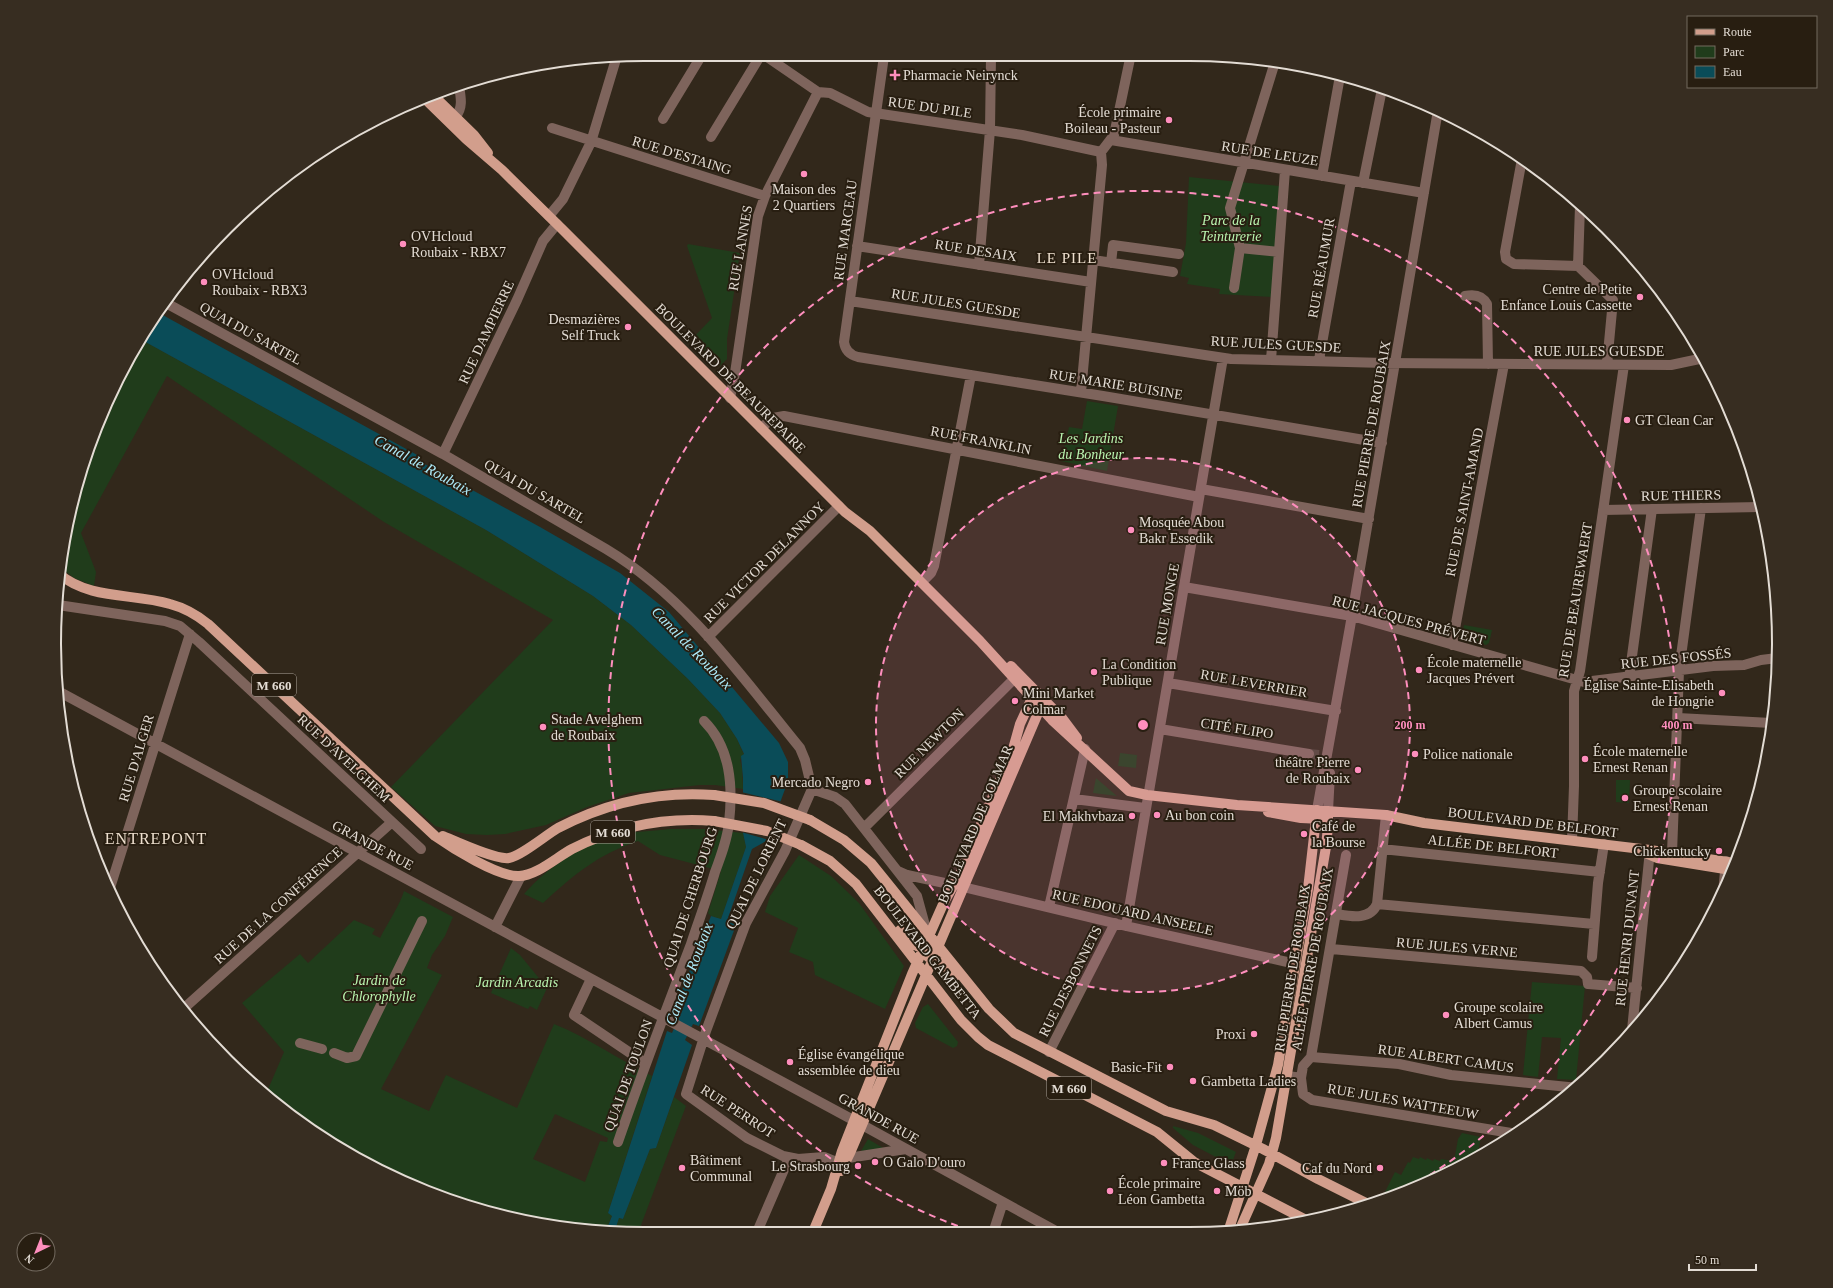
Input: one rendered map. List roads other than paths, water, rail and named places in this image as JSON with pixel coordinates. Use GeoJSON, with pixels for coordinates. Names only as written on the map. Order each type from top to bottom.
{"type":"FeatureCollection","features":[{"type":"Feature","properties":{"kind":"main road","name":"BOULEVARD DE BEAUREPAIRE"},"geometry":{"type":"LineString","coordinates":[[437,99],[452,120]]}},
{"type":"Feature","properties":{"kind":"main road","name":"BOULEVARD DE BEAUREPAIRE"},"geometry":{"type":"LineString","coordinates":[[429,102],[478,139],[502,170],[839,506],[862,524],[922,582],[980,641],[1014,679],[1066,723],[1085,749],[1126,789],[1132,792],[1147,795]]}},
{"type":"Feature","properties":{"kind":"main road","name":"M 660"},"geometry":{"type":"LineString","coordinates":[[65,578],[78,586],[103,593]]}},
{"type":"Feature","properties":{"kind":"main road"},"geometry":{"type":"LineString","coordinates":[[65,580],[78,586]]}},
{"type":"Feature","properties":{"kind":"main road","name":"M 660"},"geometry":{"type":"LineString","coordinates":[[64,585],[76,590],[171,604],[202,619],[444,842],[489,867],[508,875],[522,876]]}},
{"type":"Feature","properties":{"kind":"main road","name":"BOULEVARD DE BEAUREPAIRE"},"geometry":{"type":"LineString","coordinates":[[943,603],[981,637],[1038,699]]}},
{"type":"Feature","properties":{"kind":"main road","name":"BOULEVARD DE COLMAR"},"geometry":{"type":"LineString","coordinates":[[859,1123],[939,945],[959,886],[1013,749],[1018,730],[1038,699]]}},
{"type":"Feature","properties":{"kind":"main road","name":"BOULEVARD GAMBETTA"},"geometry":{"type":"LineString","coordinates":[[421,822],[441,835],[500,858],[512,857],[568,823],[614,805],[662,795],[691,793],[714,795],[758,801],[781,808],[810,820],[839,836],[865,857],[884,877],[1001,1022],[1018,1036],[1166,1112],[1211,1124],[1256,1145],[1361,1201]]}},
{"type":"Feature","properties":{"kind":"main road","name":"BOULEVARD DE BELFORT"},"geometry":{"type":"LineString","coordinates":[[1147,795],[1237,805],[1298,817],[1322,814],[1386,818],[1572,840],[1650,852],[1672,853],[1728,866]]}},
{"type":"Feature","properties":{"kind":"main road","name":"RUE PIERRE DE ROUBAIX"},"geometry":{"type":"LineString","coordinates":[[1230,1226],[1256,1145],[1278,1065],[1322,814]]}},
{"type":"Feature","properties":{"kind":"main road","name":"RUE PIERRE DE ROUBAIX"},"geometry":{"type":"LineString","coordinates":[[1242,1224],[1273,1154],[1288,1076],[1326,847],[1322,814]]}},
{"type":"Feature","properties":{"kind":"main road","name":"BOULEVARD GAMBETTA"},"geometry":{"type":"LineString","coordinates":[[522,876],[532,873],[576,847],[613,832],[664,822],[714,821],[767,831],[801,845],[830,861],[856,884],[918,962],[961,1020],[988,1045],[1157,1132],[1194,1162],[1299,1217]]}},
{"type":"Feature","properties":{"kind":"main road","name":"BOULEVARD DE BELFORT"},"geometry":{"type":"LineString","coordinates":[[1650,852],[1657,858],[1728,866]]}},
{"type":"Feature","properties":{"kind":"main road"},"geometry":{"type":"LineString","coordinates":[[856,884],[876,900],[906,937],[924,949],[931,950],[939,945]]}},
{"type":"Feature","properties":{"kind":"main road","name":"BOULEVARD DE COLMAR"},"geometry":{"type":"LineString","coordinates":[[859,1123],[924,949],[928,932],[944,902],[959,886]]}},
{"type":"Feature","properties":{"kind":"main road"},"geometry":{"type":"LineString","coordinates":[[918,962],[926,957],[949,969],[978,1004],[1001,1022]]}},
{"type":"Feature","properties":{"kind":"main road"},"geometry":{"type":"LineString","coordinates":[[815,1227],[844,1162],[859,1123]]}},
{"type":"Feature","properties":{"kind":"street"},"geometry":{"type":"LineString","coordinates":[[663,119],[698,61]]}},
{"type":"Feature","properties":{"kind":"street"},"geometry":{"type":"LineString","coordinates":[[710,137],[757,61]]}},
{"type":"Feature","properties":{"kind":"street","name":"RUE DU PILE"},"geometry":{"type":"LineString","coordinates":[[774,61],[818,92],[830,94],[858,108],[876,114],[1028,136],[1102,152]]}},
{"type":"Feature","properties":{"kind":"street","name":"RUE MARCEAU"},"geometry":{"type":"LineString","coordinates":[[847,350],[844,342],[883,61]]}},
{"type":"Feature","properties":{"kind":"street"},"geometry":{"type":"LineString","coordinates":[[979,265],[990,130],[991,61]]}},
{"type":"Feature","properties":{"kind":"street"},"geometry":{"type":"LineString","coordinates":[[1081,392],[1102,152],[1111,140],[1129,61]]}},
{"type":"Feature","properties":{"kind":"street","name":"RUE DAMPIERRE"},"geometry":{"type":"LineString","coordinates":[[443,454],[517,300],[561,202],[591,142],[615,62]]}},
{"type":"Feature","properties":{"kind":"street"},"geometry":{"type":"LineString","coordinates":[[1234,288],[1240,248],[1230,208],[1273,67]]}},
{"type":"Feature","properties":{"kind":"street"},"geometry":{"type":"LineString","coordinates":[[1322,176],[1339,81]]}},
{"type":"Feature","properties":{"kind":"street"},"geometry":{"type":"LineString","coordinates":[[452,120],[460,111],[460,91]]}},
{"type":"Feature","properties":{"kind":"street","name":"RUE LANNES"},"geometry":{"type":"LineString","coordinates":[[730,398],[757,223],[765,196],[818,92]]}},
{"type":"Feature","properties":{"kind":"street"},"geometry":{"type":"LineString","coordinates":[[1363,183],[1381,94]]}},
{"type":"Feature","properties":{"kind":"street","name":"RUE PIERRE DE ROUBAIX"},"geometry":{"type":"LineString","coordinates":[[1322,814],[1330,741],[1396,363],[1437,116]]}},
{"type":"Feature","properties":{"kind":"street","name":"RUE D'ESTAING"},"geometry":{"type":"LineString","coordinates":[[552,128],[591,142],[765,196]]}},
{"type":"Feature","properties":{"kind":"street","name":"RUE DE LEUZE"},"geometry":{"type":"LineString","coordinates":[[1111,140],[1424,193]]}},
{"type":"Feature","properties":{"kind":"street"},"geometry":{"type":"LineString","coordinates":[[1521,165],[1505,252],[1508,260],[1514,264],[1578,266],[1613,300],[1607,364]]}},
{"type":"Feature","properties":{"kind":"street"},"geometry":{"type":"LineString","coordinates":[[1271,360],[1285,170]]}},
{"type":"Feature","properties":{"kind":"street","name":"RUE RÉAUMUR"},"geometry":{"type":"LineString","coordinates":[[1319,360],[1351,181]]}},
{"type":"Feature","properties":{"kind":"street"},"geometry":{"type":"LineString","coordinates":[[1578,266],[1580,212]]}},
{"type":"Feature","properties":{"kind":"street"},"geometry":{"type":"LineString","coordinates":[[1111,263],[1113,245],[1179,254]]}},
{"type":"Feature","properties":{"kind":"street","name":"RUE DESAIX"},"geometry":{"type":"LineString","coordinates":[[857,246],[1091,282]]}},
{"type":"Feature","properties":{"kind":"street"},"geometry":{"type":"LineString","coordinates":[[1240,248],[1279,252]]}},
{"type":"Feature","properties":{"kind":"street"},"geometry":{"type":"LineString","coordinates":[[1093,260],[1173,272]]}},
{"type":"Feature","properties":{"kind":"street"},"geometry":{"type":"LineString","coordinates":[[1465,296],[1479,296],[1484,299],[1487,304],[1488,364]]}},
{"type":"Feature","properties":{"kind":"street","name":"RUE JULES GUESDE"},"geometry":{"type":"LineString","coordinates":[[850,301],[1223,358],[1396,363],[1624,365],[1677,364],[1698,359]]}},
{"type":"Feature","properties":{"kind":"street","name":"QUAI DU SARTEL"},"geometry":{"type":"LineString","coordinates":[[170,305],[443,454],[622,558],[675,603],[708,637],[800,748],[805,760],[812,789]]}},
{"type":"Feature","properties":{"kind":"street","name":"RUE MARIE BUISINE"},"geometry":{"type":"LineString","coordinates":[[847,350],[852,355],[858,357],[1081,392],[1382,443]]}},
{"type":"Feature","properties":{"kind":"street","name":"RUE MONGE"},"geometry":{"type":"LineString","coordinates":[[1126,926],[1147,795],[1168,683],[1223,358]]}},
{"type":"Feature","properties":{"kind":"street","name":"RUE DE SAINT-AMAND"},"geometry":{"type":"LineString","coordinates":[[1452,645],[1504,364]]}},
{"type":"Feature","properties":{"kind":"street","name":"RUE DE BEAUREWAERT"},"geometry":{"type":"LineString","coordinates":[[1572,840],[1574,786],[1574,691],[1580,671],[1624,365]]}},
{"type":"Feature","properties":{"kind":"street"},"geometry":{"type":"LineString","coordinates":[[922,582],[931,573],[934,566],[971,375]]}},
{"type":"Feature","properties":{"kind":"street","name":"RUE FRANKLIN"},"geometry":{"type":"LineString","coordinates":[[760,428],[773,418],[784,416],[956,450],[1200,493],[1369,519]]}},
{"type":"Feature","properties":{"kind":"street","name":"RUE VICTOR DELANNOY"},"geometry":{"type":"LineString","coordinates":[[708,637],[839,506]]}},
{"type":"Feature","properties":{"kind":"street","name":"RUE THIERS"},"geometry":{"type":"LineString","coordinates":[[1603,510],[1755,507]]}},
{"type":"Feature","properties":{"kind":"street"},"geometry":{"type":"LineString","coordinates":[[1672,853],[1679,671],[1701,508]]}},
{"type":"Feature","properties":{"kind":"street"},"geometry":{"type":"LineString","coordinates":[[1629,678],[1652,509]]}},
{"type":"Feature","properties":{"kind":"street","name":"RUE JACQUES PRÉVERT"},"geometry":{"type":"LineString","coordinates":[[1184,586],[1352,616],[1577,681]]}},
{"type":"Feature","properties":{"kind":"street","name":"RUE D'AVELGHEM"},"geometry":{"type":"LineString","coordinates":[[62,606],[165,621],[176,624],[190,634],[421,849]]}},
{"type":"Feature","properties":{"kind":"street","name":"RUE D'ALGER"},"geometry":{"type":"LineString","coordinates":[[112,882],[190,634]]}},
{"type":"Feature","properties":{"kind":"street","name":"RUE DES FOSSÉS"},"geometry":{"type":"LineString","coordinates":[[1577,681],[1591,682],[1629,678],[1713,666],[1741,665],[1772,659]]}},
{"type":"Feature","properties":{"kind":"street","name":"RUE NEWTON"},"geometry":{"type":"LineString","coordinates":[[864,828],[1014,679]]}},
{"type":"Feature","properties":{"kind":"street","name":"RUE LEVERRIER"},"geometry":{"type":"LineString","coordinates":[[1168,683],[1336,711]]}},
{"type":"Feature","properties":{"kind":"street","name":"GRANDE RUE"},"geometry":{"type":"LineString","coordinates":[[63,694],[691,1032],[1049,1227]]}},
{"type":"Feature","properties":{"kind":"street"},"geometry":{"type":"LineString","coordinates":[[1678,718],[1767,723]]}},
{"type":"Feature","properties":{"kind":"street","name":"QUAI DE CHERBOURG"},"geometry":{"type":"LineString","coordinates":[[664,1018],[726,840],[729,821],[730,783],[728,766],[723,749],[713,731],[704,720]]}},
{"type":"Feature","properties":{"kind":"street","name":"CITÉ FLIPO"},"geometry":{"type":"LineString","coordinates":[[1160,729],[1309,754]]}},
{"type":"Feature","properties":{"kind":"street","name":"RUE PIERRE DE ROUBAIX"},"geometry":{"type":"LineString","coordinates":[[1322,814],[1324,756],[1330,741]]}},
{"type":"Feature","properties":{"kind":"street"},"geometry":{"type":"LineString","coordinates":[[1049,907],[1085,749]]}},
{"type":"Feature","properties":{"kind":"street","name":"BOULEVARD GAMBETTA"},"geometry":{"type":"LineString","coordinates":[[812,789],[842,801],[864,828],[918,898],[928,932]]}},
{"type":"Feature","properties":{"kind":"street","name":"QUAI DE LORIENT"},"geometry":{"type":"LineString","coordinates":[[686,1094],[747,920],[785,851],[812,789]]}},
{"type":"Feature","properties":{"kind":"street"},"geometry":{"type":"LineString","coordinates":[[1074,800],[1145,808]]}},
{"type":"Feature","properties":{"kind":"street"},"geometry":{"type":"LineString","coordinates":[[1336,914],[1362,916],[1372,912],[1377,904],[1386,818]]}},
{"type":"Feature","properties":{"kind":"street","name":"RUE DE LA CONFÉRENCE"},"geometry":{"type":"LineString","coordinates":[[187,1006],[392,822]]}},
{"type":"Feature","properties":{"kind":"street"},"geometry":{"type":"LineString","coordinates":[[1592,957],[1594,924],[1604,844]]}},
{"type":"Feature","properties":{"kind":"street","name":"ALLÉE DE BELFORT"},"geometry":{"type":"LineString","coordinates":[[1382,849],[1600,872]]}},
{"type":"Feature","properties":{"kind":"street","name":"RUE HENRI DUNANT"},"geometry":{"type":"LineString","coordinates":[[1633,1021],[1650,852]]}},
{"type":"Feature","properties":{"kind":"street","name":"ALLÉE PIERRE DE ROUBAIX"},"geometry":{"type":"LineString","coordinates":[[1301,1078],[1303,1066],[1311,1057],[1346,855]]}},
{"type":"Feature","properties":{"kind":"street","name":"BOULEVARD GAMBETTA"},"geometry":{"type":"LineString","coordinates":[[898,871],[907,875],[959,886]]}},
{"type":"Feature","properties":{"kind":"street"},"geometry":{"type":"LineString","coordinates":[[495,927],[522,876]]}},
{"type":"Feature","properties":{"kind":"street","name":"RUE EDOUARD ANSEELE"},"geometry":{"type":"LineString","coordinates":[[959,886],[1115,924],[1296,964]]}},
{"type":"Feature","properties":{"kind":"street"},"geometry":{"type":"LineString","coordinates":[[1377,904],[1594,924]]}},
{"type":"Feature","properties":{"kind":"street"},"geometry":{"type":"LineString","coordinates":[[334,1053],[347,1058],[356,1056],[422,921]]}},
{"type":"Feature","properties":{"kind":"street","name":"RUE DESBONNETS"},"geometry":{"type":"LineString","coordinates":[[1049,1052],[1115,924]]}},
{"type":"Feature","properties":{"kind":"street","name":"RUE JULES VERNE"},"geometry":{"type":"LineString","coordinates":[[1330,949],[1581,971],[1587,977],[1588,984],[1637,988]]}},
{"type":"Feature","properties":{"kind":"street"},"geometry":{"type":"LineString","coordinates":[[591,979],[574,1015],[645,1063]]}},
{"type":"Feature","properties":{"kind":"street","name":"QUAI DE TOULON"},"geometry":{"type":"LineString","coordinates":[[618,1142],[645,1063],[664,1018]]}},
{"type":"Feature","properties":{"kind":"street"},"geometry":{"type":"LineString","coordinates":[[300,1043],[322,1049]]}},
{"type":"Feature","properties":{"kind":"street","name":"RUE ALBERT CAMUS"},"geometry":{"type":"LineString","coordinates":[[1311,1057],[1399,1064],[1451,1075],[1567,1087]]}},
{"type":"Feature","properties":{"kind":"street"},"geometry":{"type":"LineString","coordinates":[[1288,1076],[1301,1078]]}},
{"type":"Feature","properties":{"kind":"street","name":"RUE JULES WATTEEUW"},"geometry":{"type":"LineString","coordinates":[[1301,1078],[1301,1091],[1312,1100],[1507,1132]]}},
{"type":"Feature","properties":{"kind":"street","name":"RUE PERROT"},"geometry":{"type":"LineString","coordinates":[[686,1094],[747,1138],[789,1158],[798,1159],[824,1157],[844,1162]]}},
{"type":"Feature","properties":{"kind":"street"},"geometry":{"type":"LineString","coordinates":[[844,1162],[906,1149]]}},
{"type":"Feature","properties":{"kind":"street"},"geometry":{"type":"LineString","coordinates":[[759,1227],[789,1158]]}},
{"type":"Feature","properties":{"kind":"street"},"geometry":{"type":"LineString","coordinates":[[995,1227],[1003,1202]]}},
{"type":"Feature","properties":{"kind":"water","name":"Canal de Roubaix"},"geometry":{"type":"Polygon","coordinates":[[[163,315],[419,456],[421,462],[540,527],[620,573],[669,612],[779,743],[788,762],[788,781],[766,841],[752,849],[727,921],[736,925],[699,1026],[693,1024],[685,1040],[692,1045],[656,1148],[650,1149],[623,1219],[619,1218],[616,1226],[608,1226],[612,1216],[608,1213],[667,1031],[672,1033],[679,1017],[673,1013],[711,916],[721,919],[746,847],[743,833],[743,778],[741,756],[744,754],[737,739],[720,713],[688,679],[631,625],[593,596],[486,530],[145,342],[163,315]]]}},
{"type":"Feature","properties":{"kind":"tunnel"},"geometry":{"type":"LineString","coordinates":[[1309,754],[1320,755]]}},
{"type":"Feature","properties":{"kind":"place","name":"Pharmacie Neirynck"},"geometry":{"type":"Point","coordinates":[895,75]}},
{"type":"Feature","properties":{"kind":"place","name":"École primaire Boileau - Pasteur"},"geometry":{"type":"Point","coordinates":[1169,120]}},
{"type":"Feature","properties":{"kind":"place","name":"Maison des 2 Quartiers"},"geometry":{"type":"Point","coordinates":[804,174]}},
{"type":"Feature","properties":{"kind":"place","name":"OVHcloud Roubaix - RBX7"},"geometry":{"type":"Point","coordinates":[403,244]}},
{"type":"Feature","properties":{"kind":"place","name":"OVHcloud Roubaix - RBX3"},"geometry":{"type":"Point","coordinates":[204,282]}},
{"type":"Feature","properties":{"kind":"place","name":"Centre de Petite Enfance Louis Cassette"},"geometry":{"type":"Point","coordinates":[1640,297]}},
{"type":"Feature","properties":{"kind":"place","name":"Desmazières Self Truck"},"geometry":{"type":"Point","coordinates":[628,327]}},
{"type":"Feature","properties":{"kind":"place","name":"GT Clean Car"},"geometry":{"type":"Point","coordinates":[1627,420]}},
{"type":"Feature","properties":{"kind":"place","name":"Mosquée Abou Bakr Essedik"},"geometry":{"type":"Point","coordinates":[1131,530]}},
{"type":"Feature","properties":{"kind":"place","name":"École maternelle Jacques Prévert"},"geometry":{"type":"Point","coordinates":[1419,670]}},
{"type":"Feature","properties":{"kind":"place","name":"La Condition Publique"},"geometry":{"type":"Point","coordinates":[1094,672]}},
{"type":"Feature","properties":{"kind":"place","name":"Église Sainte-Elisabeth de Hongrie"},"geometry":{"type":"Point","coordinates":[1722,693]}},
{"type":"Feature","properties":{"kind":"place","name":"Mini Market Colmar"},"geometry":{"type":"Point","coordinates":[1015,701]}},
{"type":"Feature","properties":{"kind":"place","name":"Stade Avelghem de Roubaix"},"geometry":{"type":"Point","coordinates":[543,727]}},
{"type":"Feature","properties":{"kind":"place","name":"Police nationale"},"geometry":{"type":"Point","coordinates":[1415,754]}},
{"type":"Feature","properties":{"kind":"place","name":"École maternelle Ernest Renan"},"geometry":{"type":"Point","coordinates":[1585,759]}},
{"type":"Feature","properties":{"kind":"place","name":"théâtre Pierre de Roubaix"},"geometry":{"type":"Point","coordinates":[1358,770]}},
{"type":"Feature","properties":{"kind":"place","name":"Mercado Negro"},"geometry":{"type":"Point","coordinates":[868,782]}},
{"type":"Feature","properties":{"kind":"place","name":"Groupe scolaire Ernest Renan"},"geometry":{"type":"Point","coordinates":[1625,798]}},
{"type":"Feature","properties":{"kind":"place","name":"Au bon coin"},"geometry":{"type":"Point","coordinates":[1157,815]}},
{"type":"Feature","properties":{"kind":"place","name":"El Makhvbaza"},"geometry":{"type":"Point","coordinates":[1132,816]}},
{"type":"Feature","properties":{"kind":"place","name":"Café de la Bourse"},"geometry":{"type":"Point","coordinates":[1304,834]}},
{"type":"Feature","properties":{"kind":"place","name":"Chickentucky"},"geometry":{"type":"Point","coordinates":[1719,851]}},
{"type":"Feature","properties":{"kind":"place","name":"Groupe scolaire Albert Camus"},"geometry":{"type":"Point","coordinates":[1446,1015]}},
{"type":"Feature","properties":{"kind":"place","name":"Proxi"},"geometry":{"type":"Point","coordinates":[1254,1034]}},
{"type":"Feature","properties":{"kind":"place","name":"Église évangélique assemblée de dieu"},"geometry":{"type":"Point","coordinates":[790,1062]}},
{"type":"Feature","properties":{"kind":"place","name":"Basic-Fit"},"geometry":{"type":"Point","coordinates":[1170,1067]}},
{"type":"Feature","properties":{"kind":"place","name":"Gambetta Ladies"},"geometry":{"type":"Point","coordinates":[1193,1081]}},
{"type":"Feature","properties":{"kind":"place","name":"O Galo D'ouro"},"geometry":{"type":"Point","coordinates":[875,1162]}},
{"type":"Feature","properties":{"kind":"place","name":"France Glass"},"geometry":{"type":"Point","coordinates":[1164,1163]}},
{"type":"Feature","properties":{"kind":"place","name":"Le Strasbourg"},"geometry":{"type":"Point","coordinates":[858,1166]}},
{"type":"Feature","properties":{"kind":"place","name":"Bâtiment Communal"},"geometry":{"type":"Point","coordinates":[682,1168]}},
{"type":"Feature","properties":{"kind":"place","name":"Caf du Nord"},"geometry":{"type":"Point","coordinates":[1380,1168]}},
{"type":"Feature","properties":{"kind":"place","name":"École primaire Léon Gambetta"},"geometry":{"type":"Point","coordinates":[1110,1191]}},
{"type":"Feature","properties":{"kind":"place","name":"Möb"},"geometry":{"type":"Point","coordinates":[1217,1191]}},
{"type":"Feature","properties":{"kind":"district","name":"LE PILE"},"geometry":{"type":"Point","coordinates":[1067,258]}},
{"type":"Feature","properties":{"kind":"district","name":"ENTREPONT"},"geometry":{"type":"Point","coordinates":[156,838]}},
{"type":"Feature","properties":{"kind":"park label","name":"Parc de la Teinturerie"},"geometry":{"type":"Point","coordinates":[1231,228]}},
{"type":"Feature","properties":{"kind":"park label","name":"Les Jardins du Bonheur"},"geometry":{"type":"Point","coordinates":[1091,446]}},
{"type":"Feature","properties":{"kind":"park label","name":"Jardin Arcadis"},"geometry":{"type":"Point","coordinates":[517,982]}},
{"type":"Feature","properties":{"kind":"park label","name":"Jardin de Chlorophylle"},"geometry":{"type":"Point","coordinates":[379,988]}}]}
